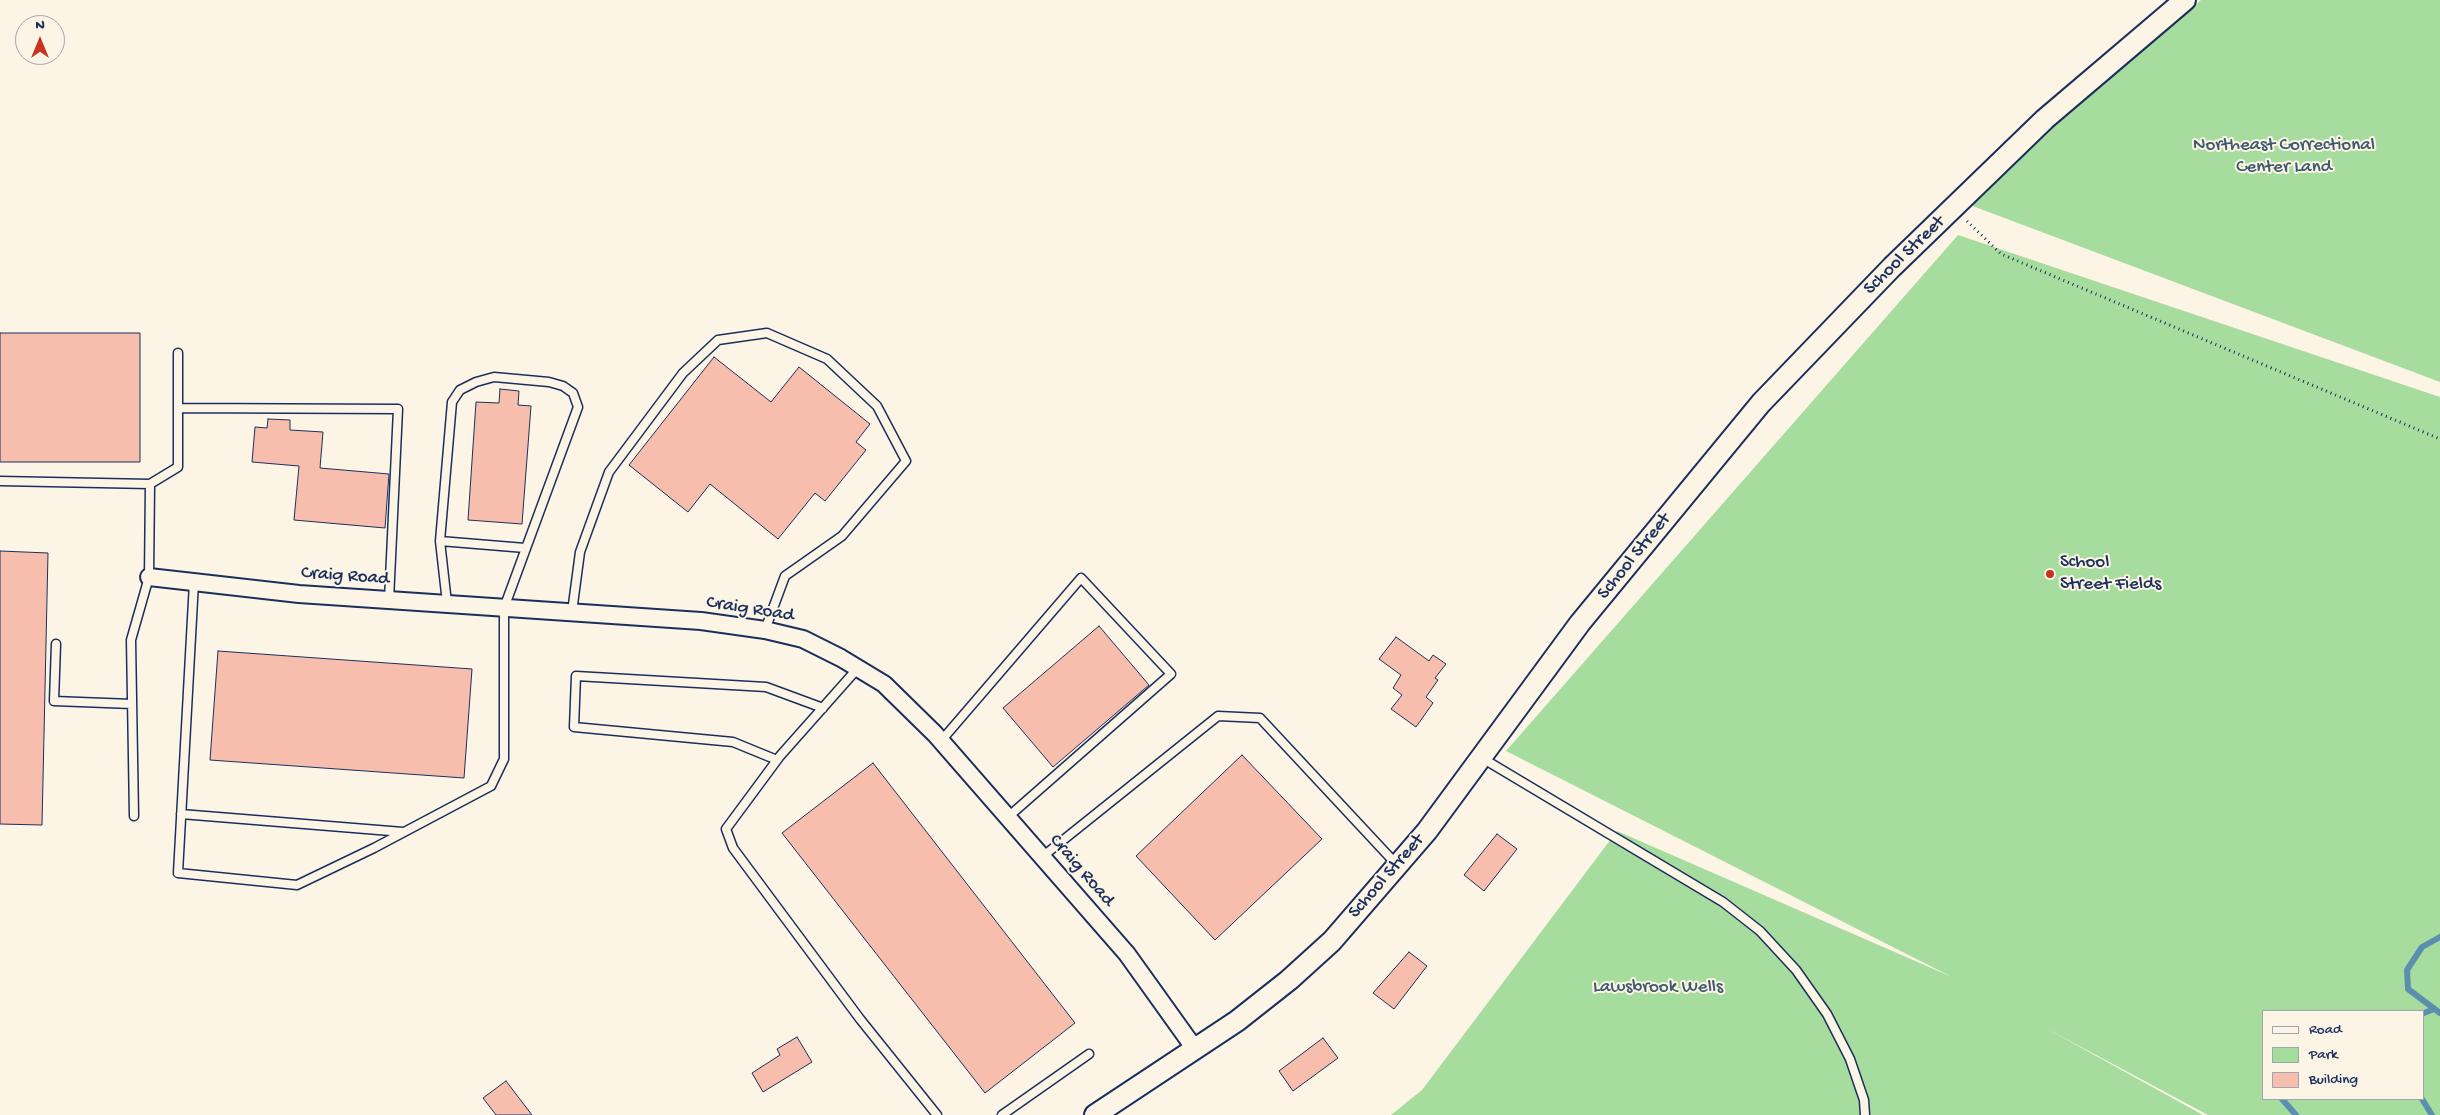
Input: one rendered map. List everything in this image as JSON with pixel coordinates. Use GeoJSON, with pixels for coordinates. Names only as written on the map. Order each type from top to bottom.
{"type":"FeatureCollection","features":[{"type":"Feature","properties":{"kind":"street","name":"School Street"},"geometry":{"type":"LineString","coordinates":[[1095,1115],[1237,1021],[1289,980],[1332,941],[1427,831],[1480,757],[1644,543],[1760,403],[1892,267],[1955,209],[2045,119],[2185,0]]}},
{"type":"Feature","properties":{"kind":"street","name":"Craig Road"},"geometry":{"type":"LineString","coordinates":[[149,577],[299,594],[701,622],[765,630],[803,640],[858,668],[884,684],[941,741],[1127,954],[1195,1049]]}},
{"type":"Feature","properties":{"kind":"lane"},"geometry":{"type":"LineString","coordinates":[[572,612],[580,552],[609,472],[683,373],[718,340],[767,333],[828,359],[877,406],[906,461],[842,536],[785,576],[765,630]]}},
{"type":"Feature","properties":{"kind":"lane"},"geometry":{"type":"LineString","coordinates":[[0,481],[150,484],[178,467],[178,353]]}},
{"type":"Feature","properties":{"kind":"lane"},"geometry":{"type":"LineString","coordinates":[[194,582],[178,873],[297,885],[491,786],[504,759],[504,608],[578,407],[573,393],[563,386],[550,382],[494,377],[476,382],[460,390],[452,402],[440,541],[447,603]]}},
{"type":"Feature","properties":{"kind":"lane"},"geometry":{"type":"LineString","coordinates":[[178,408],[398,409],[389,600]]}},
{"type":"Feature","properties":{"kind":"lane"},"geometry":{"type":"LineString","coordinates":[[134,816],[131,640],[149,577],[150,484]]}},
{"type":"Feature","properties":{"kind":"lane"},"geometry":{"type":"LineString","coordinates":[[440,541],[525,548]]}},
{"type":"Feature","properties":{"kind":"lane"},"geometry":{"type":"LineString","coordinates":[[941,741],[1081,578],[1171,674],[1008,817]]}},
{"type":"Feature","properties":{"kind":"lane"},"geometry":{"type":"LineString","coordinates":[[56,644],[54,701],[132,704]]}},
{"type":"Feature","properties":{"kind":"lane"},"geometry":{"type":"LineString","coordinates":[[858,668],[777,760],[726,829],[732,848],[860,1019],[937,1115]]}},
{"type":"Feature","properties":{"kind":"lane"},"geometry":{"type":"LineString","coordinates":[[777,760],[733,742],[574,727],[576,676],[766,687],[822,708]]}},
{"type":"Feature","properties":{"kind":"lane"},"geometry":{"type":"LineString","coordinates":[[1042,857],[1218,716],[1260,718],[1398,866]]}},
{"type":"Feature","properties":{"kind":"lane"},"geometry":{"type":"LineString","coordinates":[[1480,757],[1722,902],[1760,931],[1796,970],[1827,1014],[1850,1058],[1864,1100],[1865,1115]]}},
{"type":"Feature","properties":{"kind":"lane"},"geometry":{"type":"LineString","coordinates":[[181,814],[403,832]]}},
{"type":"Feature","properties":{"kind":"lane"},"geometry":{"type":"LineString","coordinates":[[1002,1115],[1089,1054]]}},
{"type":"Feature","properties":{"kind":"path"},"geometry":{"type":"LineString","coordinates":[[1955,209],[2000,254],[2440,439]]}},
{"type":"Feature","properties":{"kind":"green space","name":"Northeast Correctional Center Land"},"geometry":{"type":"Polygon","coordinates":[[[2201,0],[2440,0],[2440,382],[1962,202],[2201,0]]]}},
{"type":"Feature","properties":{"kind":"green space","name":"School Street Fields"},"geometry":{"type":"Polygon","coordinates":[[[1958,235],[2440,397],[2440,1115],[2208,1115],[2042,1026],[2203,1115],[1391,1115],[1422,1090],[1617,831],[1952,977],[1506,751],[1958,235]]]}},
{"type":"Feature","properties":{"kind":"building"},"geometry":{"type":"Polygon","coordinates":[[[0,333],[140,333],[140,462],[0,462],[0,333]]]}},
{"type":"Feature","properties":{"kind":"building"},"geometry":{"type":"Polygon","coordinates":[[[714,357],[771,402],[799,367],[870,424],[856,442],[866,450],[825,501],[815,493],[778,539],[710,484],[688,512],[629,465],[714,357]]]}},
{"type":"Feature","properties":{"kind":"building"},"geometry":{"type":"Polygon","coordinates":[[[500,389],[519,391],[518,405],[531,406],[522,524],[468,520],[476,402],[499,403],[500,389]]]}},
{"type":"Feature","properties":{"kind":"building"},"geometry":{"type":"Polygon","coordinates":[[[268,419],[290,420],[290,430],[323,432],[320,468],[389,474],[385,528],[294,520],[299,466],[252,462],[255,427],[267,428],[268,419]]]}},
{"type":"Feature","properties":{"kind":"building"},"geometry":{"type":"Polygon","coordinates":[[[0,551],[48,553],[42,825],[0,824],[0,551]]]}},
{"type":"Feature","properties":{"kind":"building"},"geometry":{"type":"Polygon","coordinates":[[[1099,626],[1149,685],[1053,767],[1003,708],[1099,626]]]}},
{"type":"Feature","properties":{"kind":"building"},"geometry":{"type":"Polygon","coordinates":[[[1396,637],[1429,661],[1433,655],[1446,664],[1435,678],[1438,680],[1426,697],[1433,703],[1416,727],[1391,709],[1402,695],[1393,688],[1401,675],[1379,659],[1396,637]]]}},
{"type":"Feature","properties":{"kind":"building"},"geometry":{"type":"Polygon","coordinates":[[[218,651],[472,669],[464,778],[210,760],[218,651]]]}},
{"type":"Feature","properties":{"kind":"building"},"geometry":{"type":"Polygon","coordinates":[[[1242,755],[1322,839],[1215,940],[1136,856],[1242,755]]]}},
{"type":"Feature","properties":{"kind":"building"},"geometry":{"type":"Polygon","coordinates":[[[873,763],[1075,1023],[985,1093],[782,833],[873,763]]]}},
{"type":"Feature","properties":{"kind":"building"},"geometry":{"type":"Polygon","coordinates":[[[1497,834],[1517,849],[1484,891],[1464,875],[1497,834]]]}},
{"type":"Feature","properties":{"kind":"building"},"geometry":{"type":"Polygon","coordinates":[[[1409,952],[1427,966],[1394,1009],[1373,993],[1409,952]]]}},
{"type":"Feature","properties":{"kind":"building"},"geometry":{"type":"Polygon","coordinates":[[[797,1037],[812,1062],[763,1092],[752,1073],[780,1055],[777,1049],[797,1037]]]}},
{"type":"Feature","properties":{"kind":"building"},"geometry":{"type":"Polygon","coordinates":[[[1323,1038],[1338,1058],[1293,1091],[1279,1071],[1323,1038]]]}},
{"type":"Feature","properties":{"kind":"building"},"geometry":{"type":"Polygon","coordinates":[[[506,1081],[532,1115],[496,1115],[483,1098],[506,1081]]]}},
{"type":"Feature","properties":{"kind":"waterway"},"geometry":{"type":"LineString","coordinates":[[2440,937],[2422,947],[2407,970],[2408,989],[2440,1013]]}},
{"type":"Feature","properties":{"kind":"waterway"},"geometry":{"type":"LineString","coordinates":[[2425,1013],[2434,1009]]}},
{"type":"Feature","properties":{"kind":"waterway"},"geometry":{"type":"LineString","coordinates":[[2283,1100],[2296,1115]]}},
{"type":"Feature","properties":{"kind":"waterway"},"geometry":{"type":"LineString","coordinates":[[2423,1100],[2432,1115]]}},
{"type":"Feature","properties":{"kind":"place","name":"School Street Fields"},"geometry":{"type":"Point","coordinates":[2050,574]}},
{"type":"Feature","properties":{"kind":"park label","name":"Lawsbrook Wells"},"geometry":{"type":"Point","coordinates":[1658,988]}}]}
